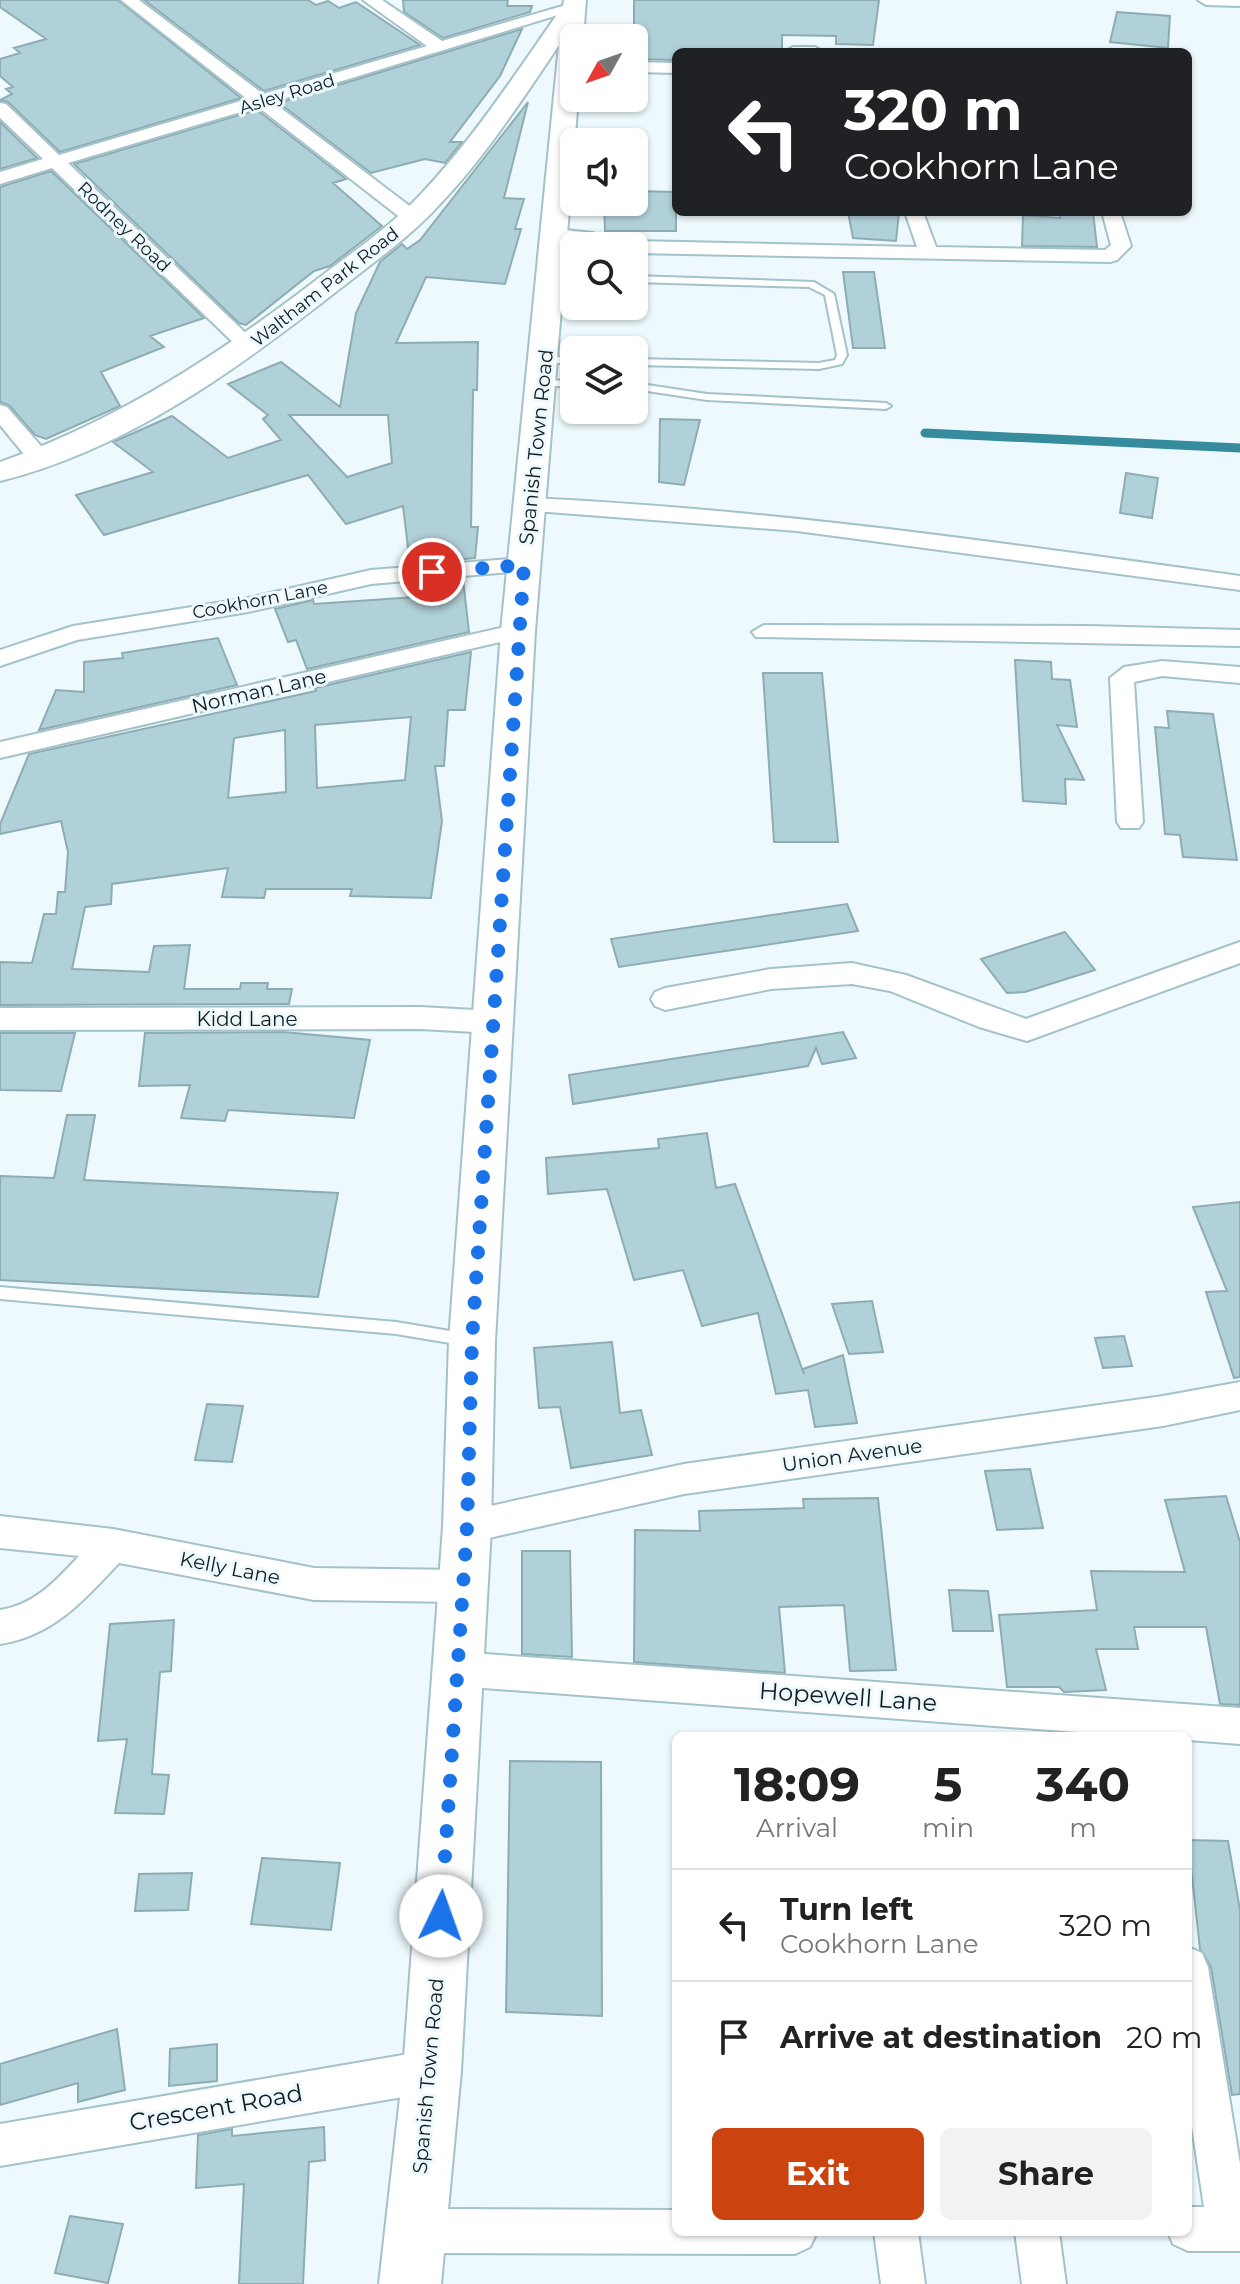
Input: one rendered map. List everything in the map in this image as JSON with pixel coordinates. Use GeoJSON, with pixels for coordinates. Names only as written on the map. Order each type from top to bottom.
{"type":"FeatureCollection","features":[{"type":"Feature","properties":{"kind":"main road","name":"Spanish Town Road"},"geometry":{"type":"LineString","coordinates":[[574,4],[574,24]]}},
{"type":"Feature","properties":{"kind":"main road","name":"Waltham Park Road"},"geometry":{"type":"LineString","coordinates":[[0,472],[40,459],[157,406],[248,346],[413,218],[453,173],[574,4]]}},
{"type":"Feature","properties":{"kind":"main road","name":"Spanish Town Road"},"geometry":{"type":"LineString","coordinates":[[560,259],[556,235],[568,112]]}},
{"type":"Feature","properties":{"kind":"main road","name":"Spanish Town Road"},"geometry":{"type":"LineString","coordinates":[[410,2284],[413,2231],[432,2071],[467,1527],[472,1341],[518,631],[530,505],[559,372],[561,320]]}},
{"type":"Feature","properties":{"kind":"street"},"geometry":{"type":"LineString","coordinates":[[129,0],[413,218]]}},
{"type":"Feature","properties":{"kind":"street"},"geometry":{"type":"LineString","coordinates":[[371,0],[439,47]]}},
{"type":"Feature","properties":{"kind":"street"},"geometry":{"type":"LineString","coordinates":[[1206,0],[1240,1]]}},
{"type":"Feature","properties":{"kind":"street","name":"Asley Road"},"geometry":{"type":"LineString","coordinates":[[0,178],[260,102],[574,4]]}},
{"type":"Feature","properties":{"kind":"street"},"geometry":{"type":"LineString","coordinates":[[648,67],[672,68]]}},
{"type":"Feature","properties":{"kind":"street","name":"Rodney Road"},"geometry":{"type":"LineString","coordinates":[[0,108],[248,346]]}},
{"type":"Feature","properties":{"kind":"street"},"geometry":{"type":"LineString","coordinates":[[915,216],[929,253]]}},
{"type":"Feature","properties":{"kind":"street"},"geometry":{"type":"LineString","coordinates":[[648,247],[1110,256],[1121,246],[1112,216]]}},
{"type":"Feature","properties":{"kind":"street"},"geometry":{"type":"LineString","coordinates":[[556,235],[560,235]]}},
{"type":"Feature","properties":{"kind":"street"},"geometry":{"type":"LineString","coordinates":[[0,411],[40,459]]}},
{"type":"Feature","properties":{"kind":"street"},"geometry":{"type":"LineString","coordinates":[[530,505],[634,508],[788,521],[1240,583]]}},
{"type":"Feature","properties":{"kind":"street","name":"Cookhorn Lane"},"geometry":{"type":"LineString","coordinates":[[0,658],[73,633],[248,605],[371,577],[524,565]]}},
{"type":"Feature","properties":{"kind":"street","name":"Norman Lane"},"geometry":{"type":"LineString","coordinates":[[0,750],[518,631]]}},
{"type":"Feature","properties":{"kind":"street"},"geometry":{"type":"LineString","coordinates":[[764,632],[1088,633],[1240,638]]}},
{"type":"Feature","properties":{"kind":"street"},"geometry":{"type":"LineString","coordinates":[[1130,822],[1122,678],[1133,669],[1149,668],[1240,675]]}},
{"type":"Feature","properties":{"kind":"street"},"geometry":{"type":"LineString","coordinates":[[665,999],[815,975],[853,973],[881,978],[999,1025],[1027,1030],[1240,952]]}},
{"type":"Feature","properties":{"kind":"street","name":"Kidd Lane"},"geometry":{"type":"LineString","coordinates":[[0,1019],[420,1018],[493,1022]]}},
{"type":"Feature","properties":{"kind":"street","name":"Union Avenue"},"geometry":{"type":"LineString","coordinates":[[467,1527],[684,1479],[1163,1411],[1240,1396]]}},
{"type":"Feature","properties":{"kind":"street","name":"Kelly Lane"},"geometry":{"type":"LineString","coordinates":[[0,1532],[113,1545],[315,1584],[461,1586]]}},
{"type":"Feature","properties":{"kind":"street"},"geometry":{"type":"LineString","coordinates":[[0,1627],[13,1626],[45,1612],[113,1545]]}},
{"type":"Feature","properties":{"kind":"street","name":"Hopewell Lane"},"geometry":{"type":"LineString","coordinates":[[456,1669],[1240,1726]]}},
{"type":"Feature","properties":{"kind":"street"},"geometry":{"type":"LineString","coordinates":[[1192,2018],[1219,2229]]}},
{"type":"Feature","properties":{"kind":"street","name":"Crescent Road"},"geometry":{"type":"LineString","coordinates":[[0,2145],[432,2071]]}},
{"type":"Feature","properties":{"kind":"street"},"geometry":{"type":"LineString","coordinates":[[413,2231],[672,2232]]}},
{"type":"Feature","properties":{"kind":"street"},"geometry":{"type":"LineString","coordinates":[[897,2236],[903,2284]]}},
{"type":"Feature","properties":{"kind":"street"},"geometry":{"type":"LineString","coordinates":[[1038,2236],[1044,2284]]}},
{"type":"Feature","properties":{"kind":"lane"},"geometry":{"type":"LineString","coordinates":[[648,279],[811,284],[829,294],[842,355],[839,362],[819,366],[648,362]]}},
{"type":"Feature","properties":{"kind":"lane"},"geometry":{"type":"LineString","coordinates":[[648,388],[707,397],[886,406]]}},
{"type":"Feature","properties":{"kind":"lane"},"geometry":{"type":"LineString","coordinates":[[0,1293],[396,1328],[472,1341]]}},
{"type":"Feature","properties":{"kind":"building"},"geometry":{"type":"Polygon","coordinates":[[[0,0],[118,0],[241,98],[60,152],[8,102],[0,100],[12,94],[6,89],[13,87],[0,76],[0,59],[20,53],[14,48],[46,39],[0,7],[0,0]]]}},
{"type":"Feature","properties":{"kind":"building"},"geometry":{"type":"Polygon","coordinates":[[[144,0],[308,0],[316,5],[328,1],[339,8],[356,2],[420,45],[264,91],[144,0]]]}},
{"type":"Feature","properties":{"kind":"building"},"geometry":{"type":"Polygon","coordinates":[[[403,0],[508,0],[507,6],[532,6],[530,12],[443,38],[404,12],[403,0]]]}},
{"type":"Feature","properties":{"kind":"building"},"geometry":{"type":"Polygon","coordinates":[[[634,0],[879,0],[873,45],[836,44],[836,36],[782,35],[782,48],[672,48],[672,60],[648,59],[648,24],[634,24],[634,0]]]}},
{"type":"Feature","properties":{"kind":"building"},"geometry":{"type":"Polygon","coordinates":[[[1117,12],[1170,16],[1168,48],[1110,42],[1117,12]]]}},
{"type":"Feature","properties":{"kind":"building"},"geometry":{"type":"Polygon","coordinates":[[[522,29],[500,76],[450,142],[462,142],[445,163],[425,159],[371,173],[279,103],[522,29]]]}},
{"type":"Feature","properties":{"kind":"building"},"geometry":{"type":"Polygon","coordinates":[[[528,102],[504,198],[524,199],[515,229],[521,229],[505,284],[426,277],[396,343],[478,342],[477,390],[473,390],[471,527],[478,527],[475,558],[410,564],[403,506],[346,524],[308,475],[104,535],[76,495],[153,472],[113,442],[172,416],[228,458],[281,440],[263,419],[268,415],[228,384],[281,362],[340,407],[356,313],[380,262],[402,244],[407,249],[420,240],[528,102]],[[289,415],[347,477],[392,463],[388,415],[289,415]]]}},
{"type":"Feature","properties":{"kind":"building"},"geometry":{"type":"Polygon","coordinates":[[[257,110],[346,179],[333,183],[382,226],[330,266],[314,271],[246,325],[239,323],[74,164],[257,110]]]}},
{"type":"Feature","properties":{"kind":"building"},"geometry":{"type":"Polygon","coordinates":[[[0,122],[37,158],[0,169],[0,122]]]}},
{"type":"Feature","properties":{"kind":"building"},"geometry":{"type":"Polygon","coordinates":[[[51,171],[204,318],[150,336],[164,347],[101,372],[120,406],[46,439],[35,435],[9,405],[0,402],[0,187],[51,171]]]}},
{"type":"Feature","properties":{"kind":"building"},"geometry":{"type":"Polygon","coordinates":[[[648,191],[672,192],[672,216],[676,216],[676,231],[605,231],[604,216],[648,216],[648,191]]]}},
{"type":"Feature","properties":{"kind":"building"},"geometry":{"type":"Polygon","coordinates":[[[849,216],[899,216],[896,241],[853,238],[849,216]]]}},
{"type":"Feature","properties":{"kind":"building"},"geometry":{"type":"Polygon","coordinates":[[[1023,216],[1093,216],[1097,247],[1022,246],[1023,216]]]}},
{"type":"Feature","properties":{"kind":"building"},"geometry":{"type":"Polygon","coordinates":[[[843,272],[874,272],[885,348],[853,348],[843,272]]]}},
{"type":"Feature","properties":{"kind":"building"},"geometry":{"type":"Polygon","coordinates":[[[660,419],[700,420],[684,485],[659,482],[660,419]]]}},
{"type":"Feature","properties":{"kind":"building"},"geometry":{"type":"Polygon","coordinates":[[[1126,473],[1158,478],[1152,518],[1120,513],[1126,473]]]}},
{"type":"Feature","properties":{"kind":"building"},"geometry":{"type":"Polygon","coordinates":[[[463,579],[469,632],[307,669],[296,640],[288,642],[275,609],[313,600],[314,604],[415,597],[413,583],[463,579]]]}},
{"type":"Feature","properties":{"kind":"building"},"geometry":{"type":"Polygon","coordinates":[[[218,638],[237,685],[39,730],[56,690],[84,692],[84,662],[123,658],[122,653],[218,638]]]}},
{"type":"Feature","properties":{"kind":"building"},"geometry":{"type":"Polygon","coordinates":[[[471,652],[465,710],[448,710],[444,766],[435,766],[442,821],[431,898],[350,896],[352,889],[266,889],[264,898],[222,897],[228,868],[112,884],[111,904],[85,907],[72,969],[149,972],[154,946],[190,945],[184,989],[240,989],[241,983],[268,983],[267,989],[292,989],[289,1004],[0,1005],[0,962],[32,963],[44,914],[56,914],[58,892],[65,892],[68,852],[61,821],[0,834],[0,824],[29,754],[316,691],[315,688],[471,652]],[[411,717],[315,725],[317,788],[405,780],[411,717]],[[285,730],[234,738],[228,798],[286,792],[285,730]]]}},
{"type":"Feature","properties":{"kind":"building"},"geometry":{"type":"Polygon","coordinates":[[[1015,660],[1051,662],[1052,679],[1070,680],[1077,727],[1057,725],[1084,780],[1065,779],[1066,804],[1023,801],[1015,660]]]}},
{"type":"Feature","properties":{"kind":"building"},"geometry":{"type":"Polygon","coordinates":[[[763,673],[822,673],[838,842],[774,842],[763,673]]]}},
{"type":"Feature","properties":{"kind":"building"},"geometry":{"type":"Polygon","coordinates":[[[1167,711],[1213,714],[1237,860],[1183,857],[1180,835],[1165,834],[1155,727],[1169,728],[1167,711]]]}},
{"type":"Feature","properties":{"kind":"building"},"geometry":{"type":"Polygon","coordinates":[[[847,904],[858,931],[619,967],[611,939],[847,904]]]}},
{"type":"Feature","properties":{"kind":"building"},"geometry":{"type":"Polygon","coordinates":[[[1065,932],[1095,970],[1025,992],[1007,993],[981,959],[1065,932]]]}},
{"type":"Feature","properties":{"kind":"building"},"geometry":{"type":"Polygon","coordinates":[[[283,1032],[370,1040],[354,1118],[228,1110],[225,1121],[181,1118],[190,1085],[139,1086],[145,1033],[283,1032]]]}},
{"type":"Feature","properties":{"kind":"building"},"geometry":{"type":"Polygon","coordinates":[[[843,1032],[856,1058],[822,1064],[816,1048],[808,1066],[573,1104],[569,1075],[843,1032]]]}},
{"type":"Feature","properties":{"kind":"building"},"geometry":{"type":"Polygon","coordinates":[[[0,1033],[75,1033],[61,1091],[0,1090],[0,1033]]]}},
{"type":"Feature","properties":{"kind":"building"},"geometry":{"type":"Polygon","coordinates":[[[67,1115],[95,1115],[84,1180],[338,1193],[318,1297],[0,1280],[0,1176],[54,1178],[67,1115]]]}},
{"type":"Feature","properties":{"kind":"building"},"geometry":{"type":"Polygon","coordinates":[[[707,1133],[716,1188],[735,1184],[804,1374],[803,1369],[843,1355],[857,1423],[815,1427],[808,1390],[776,1394],[758,1313],[702,1326],[683,1270],[634,1280],[607,1189],[548,1194],[546,1158],[659,1148],[658,1139],[707,1133]]]}},
{"type":"Feature","properties":{"kind":"building"},"geometry":{"type":"Polygon","coordinates":[[[1240,1202],[1240,1377],[1234,1378],[1206,1292],[1227,1291],[1193,1207],[1240,1202]]]}},
{"type":"Feature","properties":{"kind":"building"},"geometry":{"type":"Polygon","coordinates":[[[872,1301],[883,1352],[849,1354],[832,1304],[872,1301]]]}},
{"type":"Feature","properties":{"kind":"building"},"geometry":{"type":"Polygon","coordinates":[[[1124,1336],[1132,1366],[1103,1368],[1095,1338],[1124,1336]]]}},
{"type":"Feature","properties":{"kind":"building"},"geometry":{"type":"Polygon","coordinates":[[[612,1342],[620,1413],[641,1410],[652,1455],[571,1468],[560,1407],[539,1408],[534,1348],[612,1342]]]}},
{"type":"Feature","properties":{"kind":"building"},"geometry":{"type":"Polygon","coordinates":[[[207,1404],[243,1406],[232,1462],[195,1460],[207,1404]]]}},
{"type":"Feature","properties":{"kind":"building"},"geometry":{"type":"Polygon","coordinates":[[[1030,1469],[1043,1528],[997,1530],[985,1471],[1030,1469]]]}},
{"type":"Feature","properties":{"kind":"building"},"geometry":{"type":"Polygon","coordinates":[[[1226,1496],[1240,1542],[1240,1705],[1220,1704],[1206,1627],[1134,1627],[1138,1649],[1096,1649],[1106,1690],[1064,1692],[1059,1687],[1007,1687],[999,1615],[1097,1610],[1091,1571],[1185,1572],[1165,1500],[1226,1496]]]}},
{"type":"Feature","properties":{"kind":"building"},"geometry":{"type":"Polygon","coordinates":[[[878,1498],[896,1670],[850,1671],[844,1605],[779,1607],[785,1673],[634,1662],[635,1530],[700,1531],[699,1511],[804,1508],[803,1499],[878,1498]]]}},
{"type":"Feature","properties":{"kind":"building"},"geometry":{"type":"Polygon","coordinates":[[[522,1551],[570,1551],[572,1657],[522,1654],[522,1551]]]}},
{"type":"Feature","properties":{"kind":"building"},"geometry":{"type":"Polygon","coordinates":[[[949,1590],[988,1591],[993,1631],[953,1631],[949,1590]]]}},
{"type":"Feature","properties":{"kind":"building"},"geometry":{"type":"Polygon","coordinates":[[[174,1620],[171,1671],[160,1672],[152,1774],[169,1775],[164,1814],[115,1813],[127,1739],[98,1741],[110,1624],[174,1620]]]}},
{"type":"Feature","properties":{"kind":"building"},"geometry":{"type":"Polygon","coordinates":[[[510,1761],[601,1762],[602,2016],[506,2012],[510,1761]]]}},
{"type":"Feature","properties":{"kind":"building"},"geometry":{"type":"Polygon","coordinates":[[[1192,1840],[1228,1841],[1240,1910],[1240,2094],[1232,2095],[1211,1967],[1200,1949],[1192,1876],[1192,1840]]]}},
{"type":"Feature","properties":{"kind":"building"},"geometry":{"type":"Polygon","coordinates":[[[262,1858],[340,1863],[331,1930],[251,1924],[262,1858]]]}},
{"type":"Feature","properties":{"kind":"building"},"geometry":{"type":"Polygon","coordinates":[[[192,1873],[188,1910],[135,1911],[139,1874],[192,1873]]]}},
{"type":"Feature","properties":{"kind":"building"},"geometry":{"type":"Polygon","coordinates":[[[117,2029],[125,2090],[78,2102],[78,2083],[0,2105],[0,2064],[117,2029]]]}},
{"type":"Feature","properties":{"kind":"building"},"geometry":{"type":"Polygon","coordinates":[[[217,2044],[217,2081],[169,2086],[170,2049],[217,2044]]]}},
{"type":"Feature","properties":{"kind":"building"},"geometry":{"type":"Polygon","coordinates":[[[324,2127],[325,2160],[309,2162],[303,2284],[239,2284],[244,2184],[196,2188],[198,2135],[232,2129],[232,2136],[324,2127]]]}},
{"type":"Feature","properties":{"kind":"building"},"geometry":{"type":"Polygon","coordinates":[[[70,2216],[123,2224],[108,2283],[55,2273],[70,2216]]]}},
{"type":"Feature","properties":{"kind":"waterway"},"geometry":{"type":"LineString","coordinates":[[925,433],[1240,448]]}},
{"type":"Feature","properties":{"kind":"route"},"geometry":{"type":"LineString","coordinates":[[432,572],[524,565],[472,1341],[467,1527],[441,1916]]}}]}
